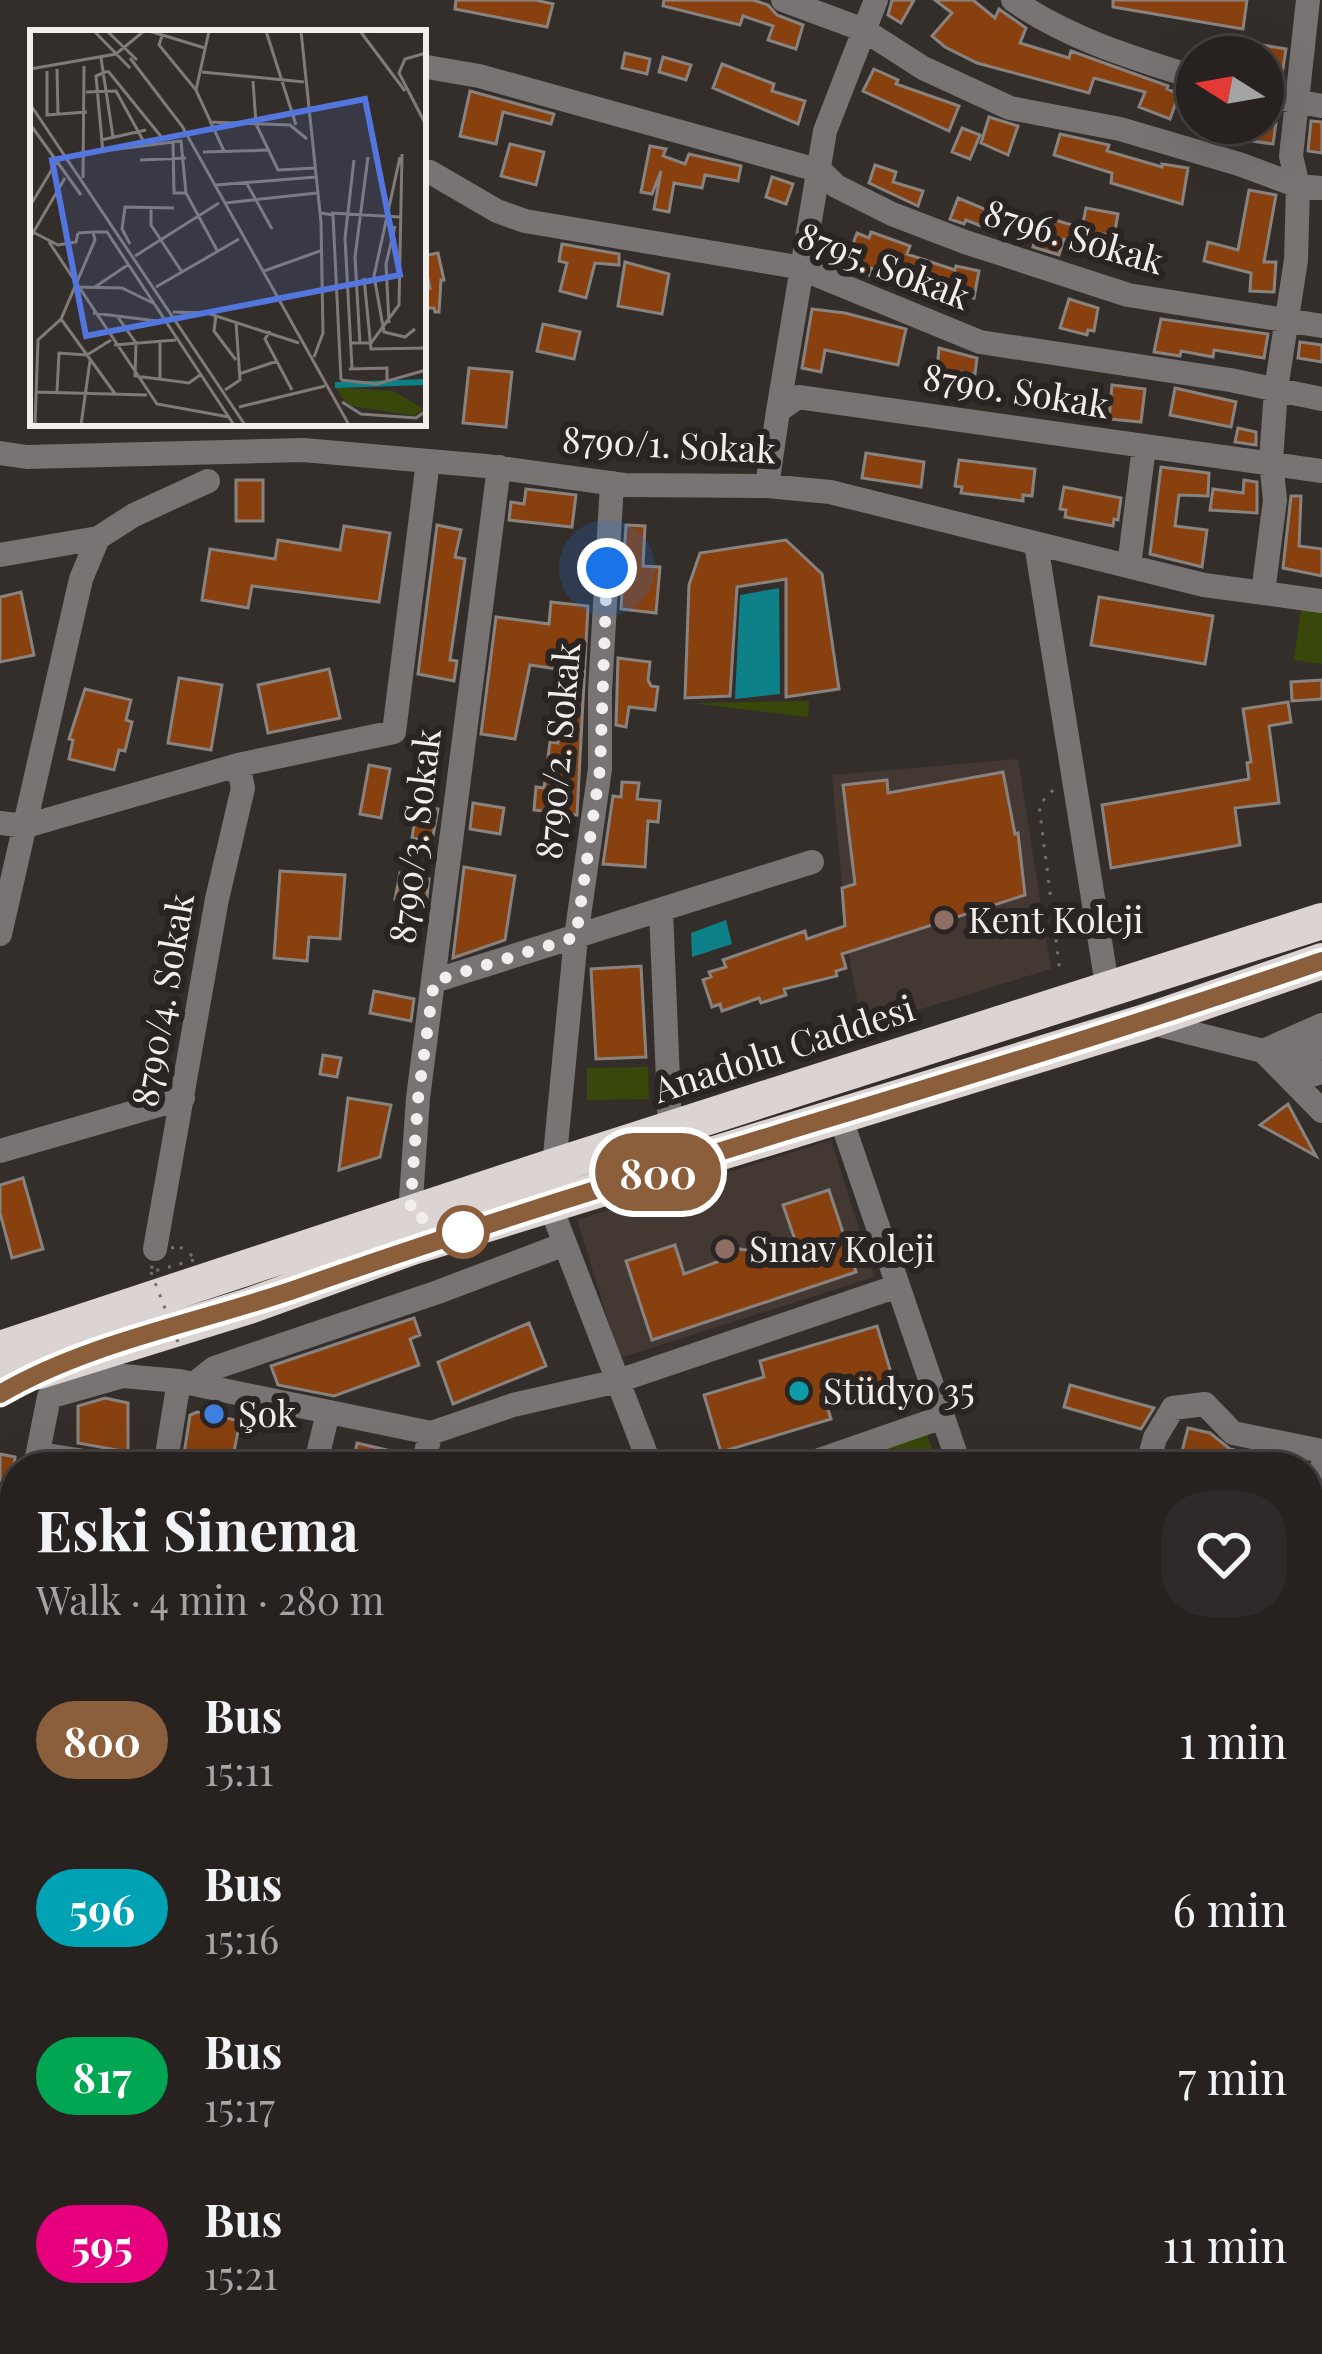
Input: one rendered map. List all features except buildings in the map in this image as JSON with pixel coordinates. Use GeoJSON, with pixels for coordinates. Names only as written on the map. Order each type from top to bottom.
{"type":"FeatureCollection","features":[{"type":"Feature","properties":{"kind":"highway","name":"Anadolu Caddesi"},"geometry":{"type":"LineString","coordinates":[[0,1349],[1322,921]]}},
{"type":"Feature","properties":{"kind":"highway"},"geometry":{"type":"LineString","coordinates":[[0,1378],[38,1371],[550,1205],[1145,1022],[1322,961]]}},
{"type":"Feature","properties":{"kind":"highway"},"geometry":{"type":"LineString","coordinates":[[0,1325],[196,1286]]}},
{"type":"Feature","properties":{"kind":"highway"},"geometry":{"type":"LineString","coordinates":[[0,1394],[38,1371]]}},
{"type":"Feature","properties":{"kind":"street"},"geometry":{"type":"LineString","coordinates":[[783,0],[864,30],[923,68],[1010,108],[1120,129],[1310,187]]}},
{"type":"Feature","properties":{"kind":"street"},"geometry":{"type":"LineString","coordinates":[[767,486],[825,131],[876,0]]}},
{"type":"Feature","properties":{"kind":"street"},"geometry":{"type":"LineString","coordinates":[[1013,0],[1108,50],[1176,71]]}},
{"type":"Feature","properties":{"kind":"street"},"geometry":{"type":"LineString","coordinates":[[1263,593],[1275,500],[1271,460],[1276,389],[1286,318],[1309,261],[1310,187],[1291,156],[1311,104],[1308,0]]}},
{"type":"Feature","properties":{"kind":"street","name":"8796. Sokak"},"geometry":{"type":"LineString","coordinates":[[427,67],[479,76],[821,171],[836,185],[892,214],[1128,295],[1322,326]]}},
{"type":"Feature","properties":{"kind":"street","name":"8795. Sokak"},"geometry":{"type":"LineString","coordinates":[[430,172],[496,212],[804,270],[980,341],[1322,398]]}},
{"type":"Feature","properties":{"kind":"street","name":"8790. Sokak"},"geometry":{"type":"LineString","coordinates":[[778,411],[798,397],[1144,447],[1271,460],[1322,471]]}},
{"type":"Feature","properties":{"kind":"street"},"geometry":{"type":"LineString","coordinates":[[1129,566],[1144,447]]}},
{"type":"Feature","properties":{"kind":"street","name":"8790/1. Sokak"},"geometry":{"type":"LineString","coordinates":[[0,453],[27,457],[303,450],[499,467],[612,483],[830,492],[1204,585],[1322,602]]}},
{"type":"Feature","properties":{"kind":"street"},"geometry":{"type":"LineString","coordinates":[[0,555],[98,538],[134,515],[210,486],[214,452]]}},
{"type":"Feature","properties":{"kind":"street"},"geometry":{"type":"LineString","coordinates":[[0,823],[26,826],[238,765],[394,732],[428,461]]}},
{"type":"Feature","properties":{"kind":"street","name":"8790/3. Sokak"},"geometry":{"type":"LineString","coordinates":[[410,1214],[418,1099],[499,467]]}},
{"type":"Feature","properties":{"kind":"street","name":"8790/2. Sokak"},"geometry":{"type":"LineString","coordinates":[[554,1166],[576,937],[600,769],[612,483]]}},
{"type":"Feature","properties":{"kind":"street"},"geometry":{"type":"LineString","coordinates":[[0,934],[81,579],[98,538]]}},
{"type":"Feature","properties":{"kind":"street"},"geometry":{"type":"LineString","coordinates":[[1036,544],[1108,991]]}},
{"type":"Feature","properties":{"kind":"street","name":"8790/4. Sokak"},"geometry":{"type":"LineString","coordinates":[[153,1260],[217,899],[243,788],[238,765]]}},
{"type":"Feature","properties":{"kind":"street"},"geometry":{"type":"LineString","coordinates":[[434,981],[812,862]]}},
{"type":"Feature","properties":{"kind":"street"},"geometry":{"type":"LineString","coordinates":[[661,910],[670,1129]]}},
{"type":"Feature","properties":{"kind":"street"},"geometry":{"type":"LineString","coordinates":[[1145,1022],[1264,1052],[1296,1056],[1322,1047]]}},
{"type":"Feature","properties":{"kind":"street"},"geometry":{"type":"LineString","coordinates":[[1264,1052],[1322,1025]]}},
{"type":"Feature","properties":{"kind":"street"},"geometry":{"type":"LineString","coordinates":[[1264,1052],[1305,1077],[1322,1072]]}},
{"type":"Feature","properties":{"kind":"street"},"geometry":{"type":"LineString","coordinates":[[1264,1052],[1322,1111]]}},
{"type":"Feature","properties":{"kind":"street"},"geometry":{"type":"LineString","coordinates":[[0,1151],[183,1097]]}},
{"type":"Feature","properties":{"kind":"street"},"geometry":{"type":"LineString","coordinates":[[840,1116],[955,1452]]}},
{"type":"Feature","properties":{"kind":"street"},"geometry":{"type":"LineString","coordinates":[[550,1205],[645,1452]]}},
{"type":"Feature","properties":{"kind":"street"},"geometry":{"type":"LineString","coordinates":[[169,1452],[187,1383],[214,1368],[565,1244]]}},
{"type":"Feature","properties":{"kind":"street"},"geometry":{"type":"LineString","coordinates":[[39,1452],[49,1397],[123,1376],[187,1383],[431,1432],[514,1406],[618,1382],[898,1286]]}},
{"type":"Feature","properties":{"kind":"street"},"geometry":{"type":"LineString","coordinates":[[1151,1452],[1173,1408],[1205,1404],[1232,1433],[1322,1451]]}},
{"type":"Feature","properties":{"kind":"street"},"geometry":{"type":"LineString","coordinates":[[319,1452],[328,1412]]}},
{"type":"Feature","properties":{"kind":"street"},"geometry":{"type":"LineString","coordinates":[[842,1452],[943,1417]]}},
{"type":"Feature","properties":{"kind":"street"},"geometry":{"type":"LineString","coordinates":[[426,1452],[431,1432]]}},
{"type":"Feature","properties":{"kind":"path"},"geometry":{"type":"LineString","coordinates":[[1064,1003],[1039,805],[1072,770]]}},
{"type":"Feature","properties":{"kind":"path"},"geometry":{"type":"LineString","coordinates":[[153,1260],[182,1350]]}},
{"type":"Feature","properties":{"kind":"shaded area","name":"Kent Koleji"},"geometry":{"type":"Polygon","coordinates":[[[1018,759],[1051,969],[862,1027],[848,951],[832,775],[1018,759]]]}},
{"type":"Feature","properties":{"kind":"shaded area","name":"Sınav Koleji"},"geometry":{"type":"Polygon","coordinates":[[[831,1140],[874,1277],[620,1358],[577,1220],[831,1140]]]}},
{"type":"Feature","properties":{"kind":"green space"},"geometry":{"type":"Polygon","coordinates":[[[1301,609],[1322,612],[1322,664],[1294,660],[1301,609]]]}},
{"type":"Feature","properties":{"kind":"green space"},"geometry":{"type":"Polygon","coordinates":[[[809,701],[808,717],[692,703],[809,701]]]}},
{"type":"Feature","properties":{"kind":"green space"},"geometry":{"type":"Polygon","coordinates":[[[648,1067],[649,1099],[587,1100],[587,1068],[648,1067]]]}},
{"type":"Feature","properties":{"kind":"green space"},"geometry":{"type":"Polygon","coordinates":[[[927,1435],[933,1452],[874,1452],[927,1435]]]}},
{"type":"Feature","properties":{"kind":"water"},"geometry":{"type":"Polygon","coordinates":[[[779,588],[780,694],[735,699],[740,595],[779,588]]]}},
{"type":"Feature","properties":{"kind":"water"},"geometry":{"type":"Polygon","coordinates":[[[726,920],[732,944],[692,957],[691,933],[726,920]]]}},
{"type":"Feature","properties":{"kind":"bus line","name":"800"},"geometry":{"type":"LineString","coordinates":[[0,1394],[38,1371],[249,1306],[412,1247],[1145,1022],[1322,961]]}},
{"type":"Feature","properties":{"kind":"place","name":"Kent Koleji"},"geometry":{"type":"Point","coordinates":[944,920]}},
{"type":"Feature","properties":{"kind":"place","name":"Sınav Koleji"},"geometry":{"type":"Point","coordinates":[725,1249]}},
{"type":"Feature","properties":{"kind":"place","name":"Stüdyo 35"},"geometry":{"type":"Point","coordinates":[799,1391]}},
{"type":"Feature","properties":{"kind":"place","name":"Şok"},"geometry":{"type":"Point","coordinates":[214,1414]}},
{"type":"Feature","properties":{"kind":"route"},"geometry":{"type":"LineString","coordinates":[[463,1232],[410,1214],[418,1099],[434,981],[576,937],[600,769],[607,568]]}}]}
